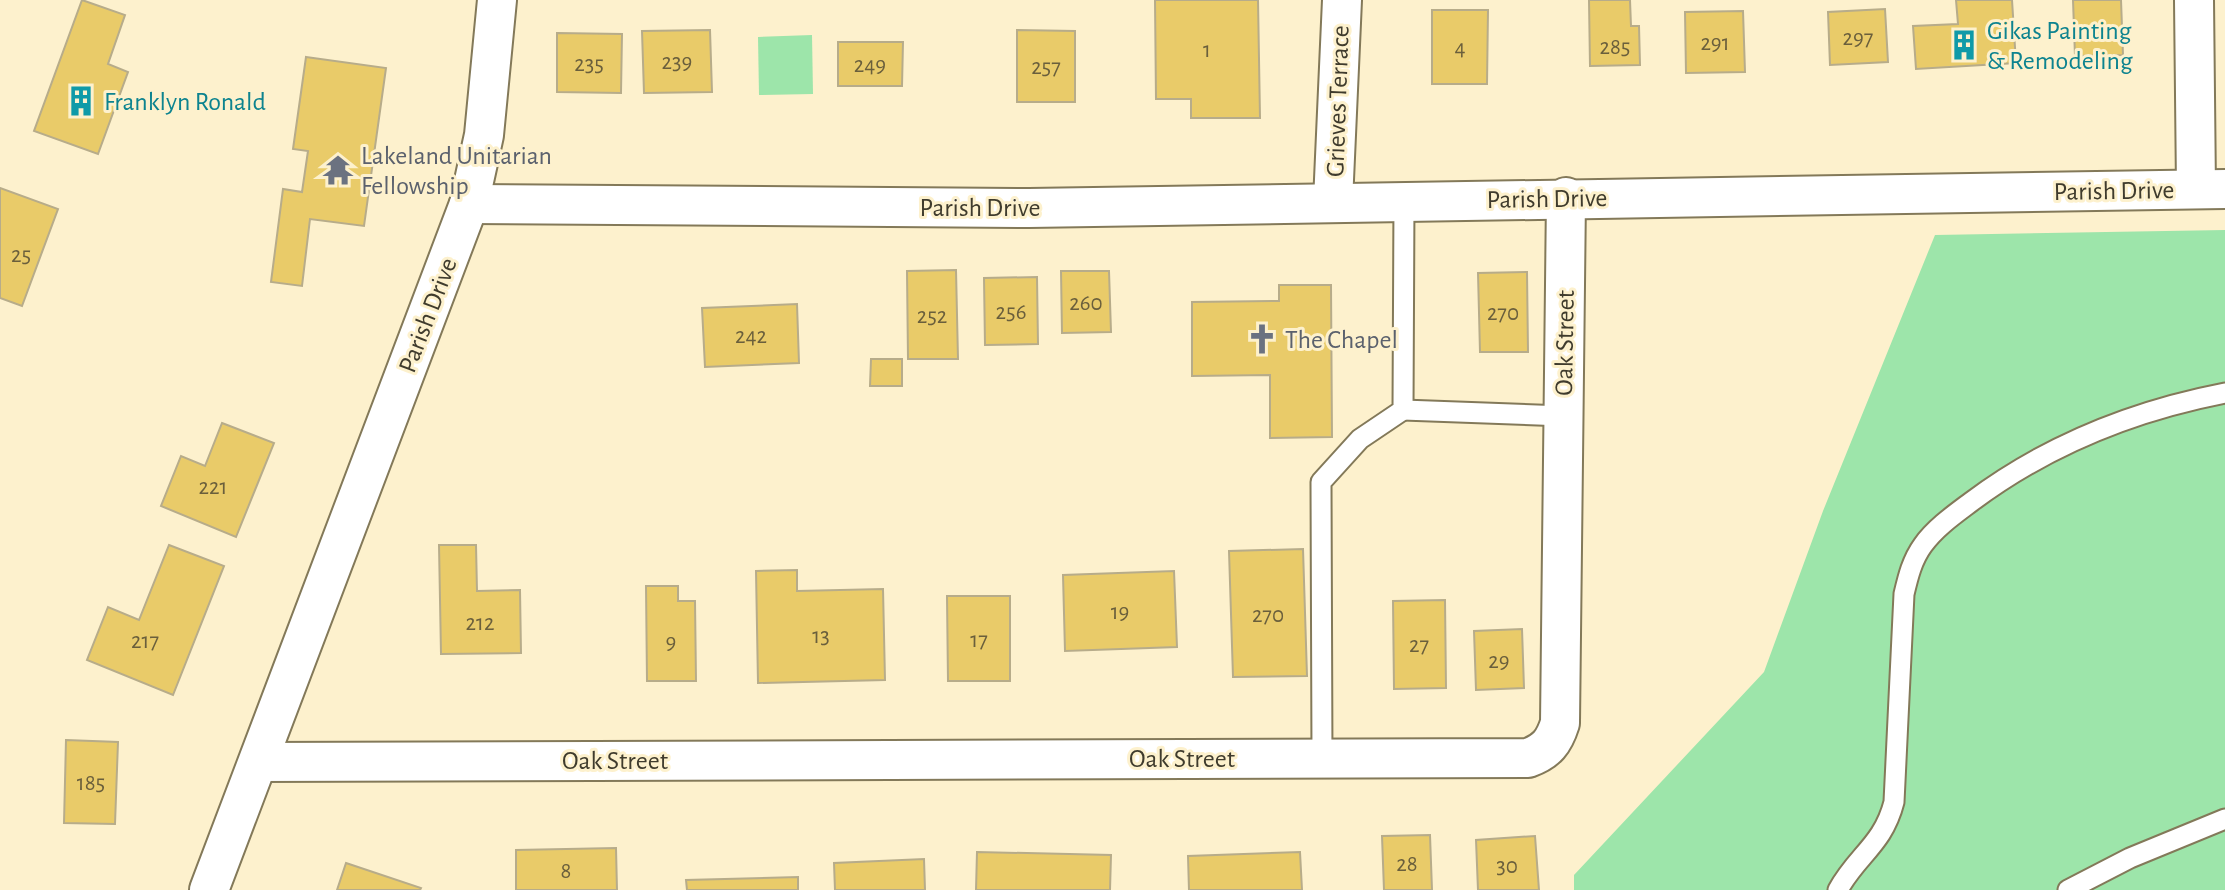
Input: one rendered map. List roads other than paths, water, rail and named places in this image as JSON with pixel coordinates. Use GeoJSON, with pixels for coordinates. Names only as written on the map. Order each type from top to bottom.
{"type":"FeatureCollection","features":[{"type":"Feature","properties":{"kind":"street"},"geometry":{"type":"LineString","coordinates":[[469,204],[484,135],[497,0]]}},
{"type":"Feature","properties":{"kind":"street","name":"Grieves Terrace"},"geometry":{"type":"LineString","coordinates":[[1333,202],[1342,0]]}},
{"type":"Feature","properties":{"kind":"street"},"geometry":{"type":"LineString","coordinates":[[2194,0],[2211,189]]}},
{"type":"Feature","properties":{"kind":"street","name":"Parish Drive"},"geometry":{"type":"LineString","coordinates":[[209,890],[469,204],[1029,208],[1566,197],[2211,189]]}},
{"type":"Feature","properties":{"kind":"street","name":"Oak Street"},"geometry":{"type":"LineString","coordinates":[[259,762],[1528,758],[1542,753],[1554,740],[1560,723],[1566,197]]}},
{"type":"Feature","properties":{"kind":"lane"},"geometry":{"type":"LineString","coordinates":[[1404,200],[1404,410]]}},
{"type":"Feature","properties":{"kind":"lane"},"geometry":{"type":"LineString","coordinates":[[1838,890],[1879,839],[1889,822],[1894,802],[1904,594],[1912,566],[1924,544],[1956,513],[1999,481],[2059,445],[2124,419],[2225,393]]}},
{"type":"Feature","properties":{"kind":"lane"},"geometry":{"type":"LineString","coordinates":[[1322,758],[1321,482],[1360,439],[1404,410],[1564,416]]}},
{"type":"Feature","properties":{"kind":"lane"},"geometry":{"type":"LineString","coordinates":[[2068,890],[2130,858],[2225,819]]}},
{"type":"Feature","properties":{"kind":"place","name":"Gikas Painting & Remodeling"},"geometry":{"type":"Point","coordinates":[1964,45]}},
{"type":"Feature","properties":{"kind":"place","name":"Franklyn Ronald"},"geometry":{"type":"Point","coordinates":[81,101]}},
{"type":"Feature","properties":{"kind":"place","name":"Lakeland Unitarian Fellowship"},"geometry":{"type":"Point","coordinates":[338,170]}},
{"type":"Feature","properties":{"kind":"place","name":"The Chapel"},"geometry":{"type":"Point","coordinates":[1262,339]}}]}
